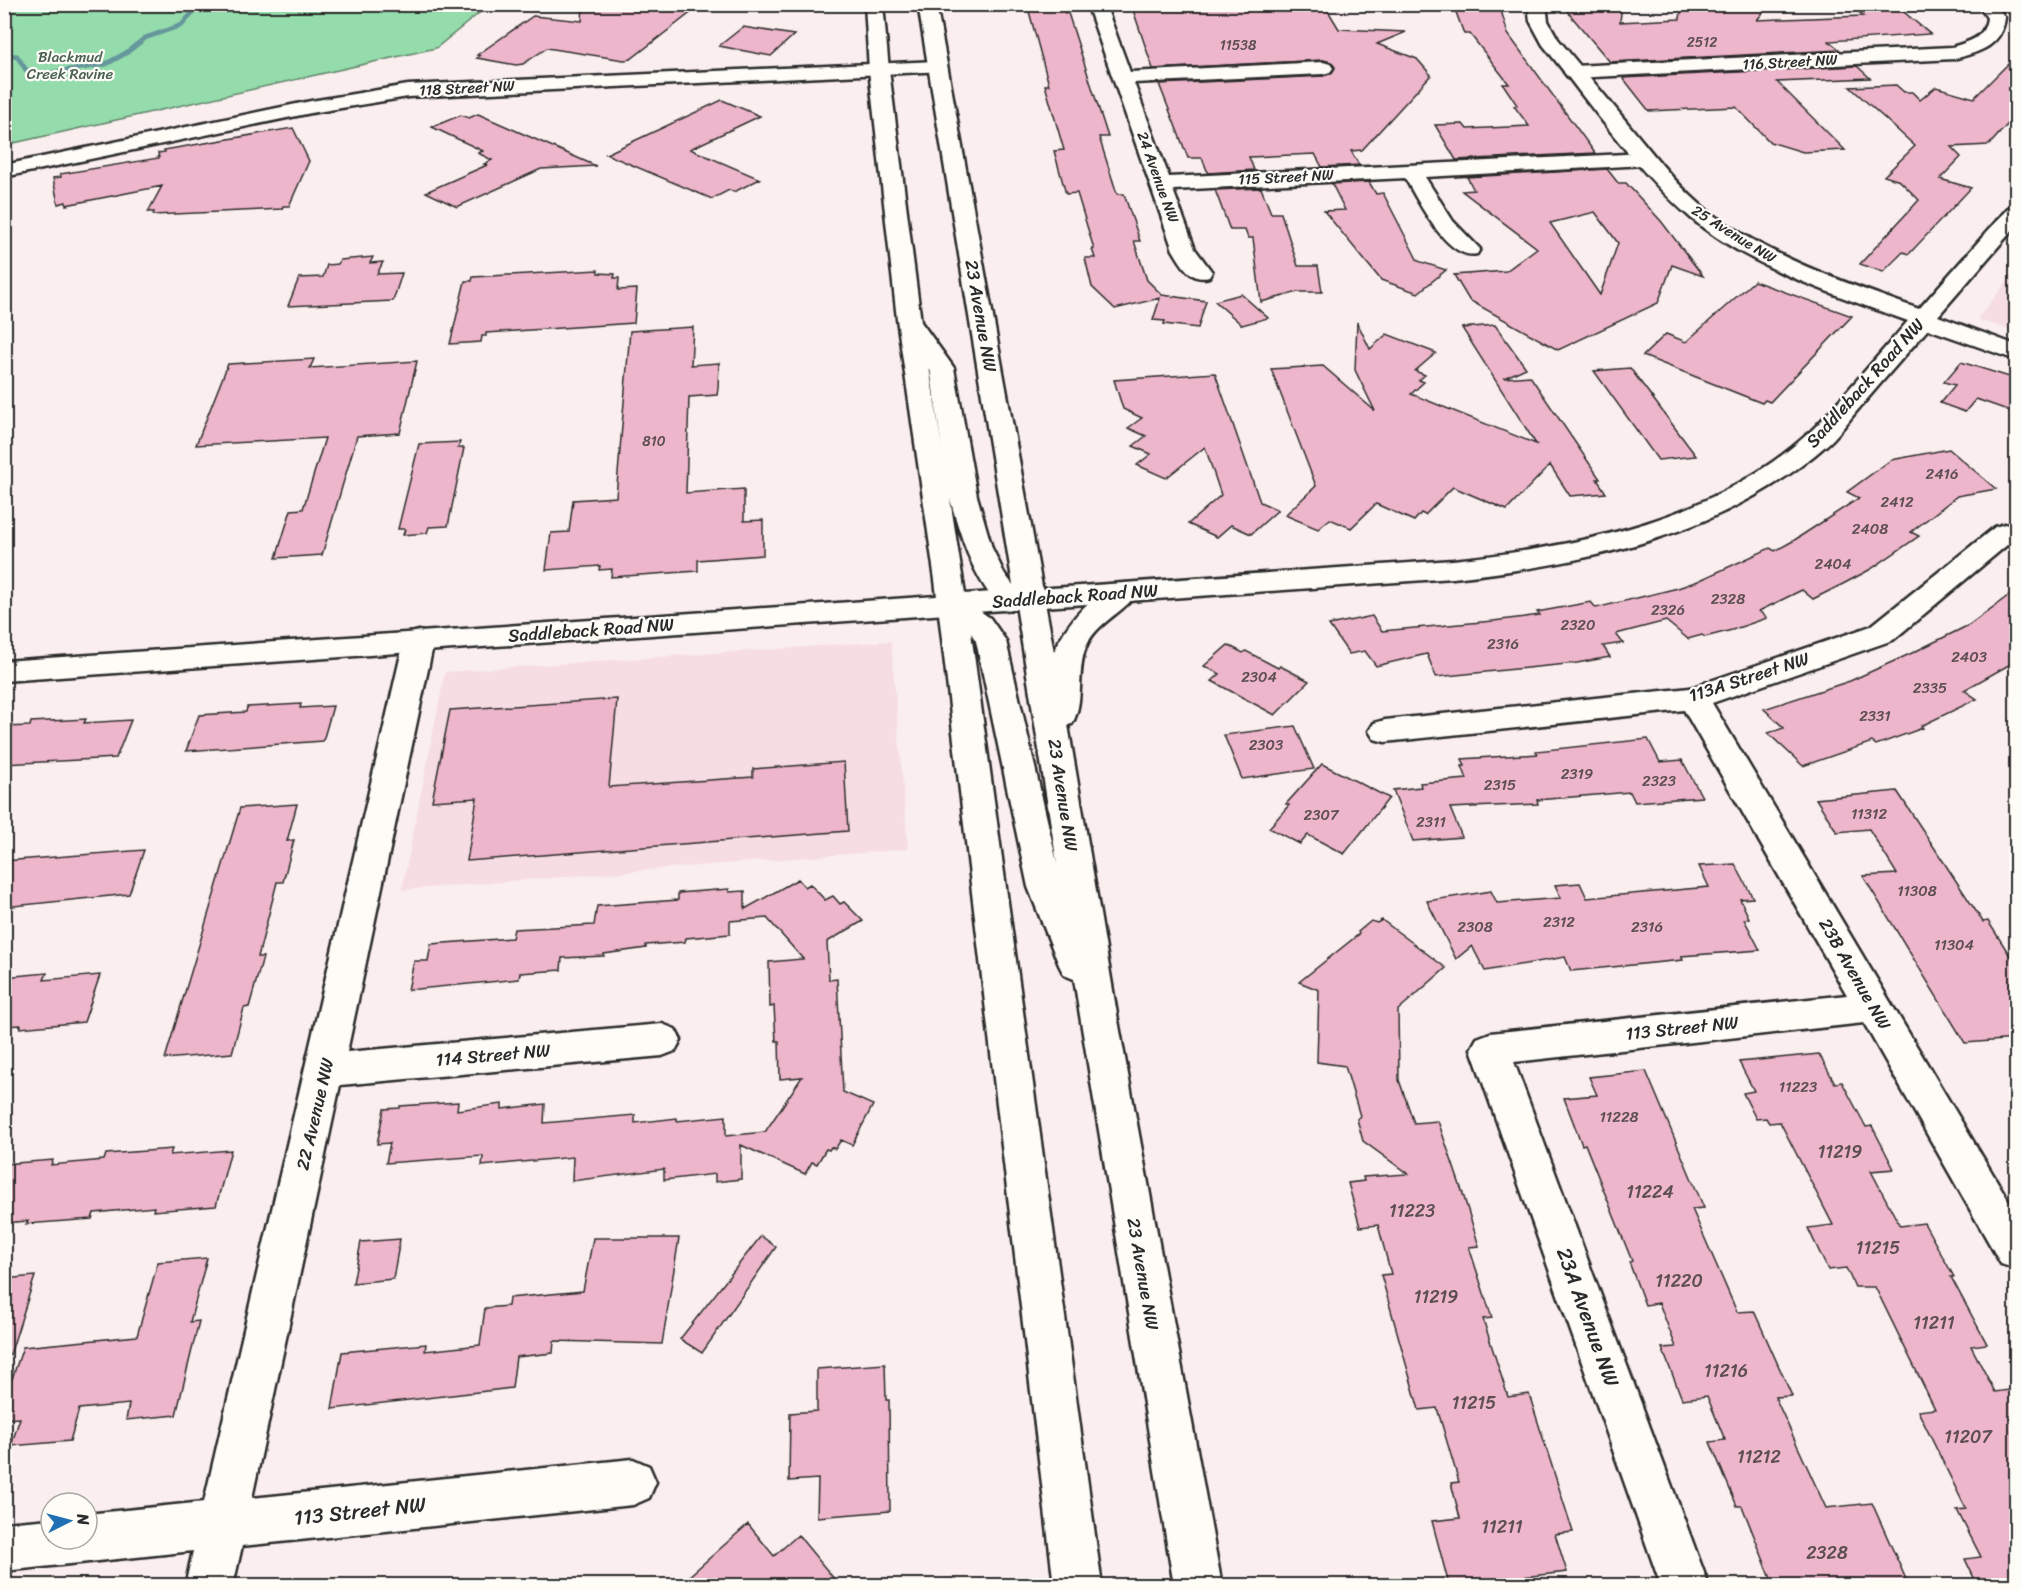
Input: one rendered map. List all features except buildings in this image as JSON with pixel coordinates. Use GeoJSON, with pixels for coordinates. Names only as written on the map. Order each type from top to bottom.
{"type":"FeatureCollection","features":[{"type":"Feature","properties":{"kind":"street"},"geometry":{"type":"LineString","coordinates":[[874,4],[879,70],[909,319],[952,605],[1078,1586]]}},
{"type":"Feature","properties":{"kind":"street","name":"23 Avenue NW"},"geometry":{"type":"LineString","coordinates":[[927,4],[1056,750],[1099,1020],[1198,1586]]}},
{"type":"Feature","properties":{"kind":"street","name":"24 Avenue NW"},"geometry":{"type":"LineString","coordinates":[[1096,4],[1186,254],[1201,272]]}},
{"type":"Feature","properties":{"kind":"street","name":"25 Avenue NW"},"geometry":{"type":"LineString","coordinates":[[1537,4],[1539,21],[1544,31],[1574,72],[1645,159],[1681,199],[1707,220],[1745,244],[1815,279],[2016,353]]}},
{"type":"Feature","properties":{"kind":"street","name":"116 Street NW"},"geometry":{"type":"LineString","coordinates":[[1574,72],[1942,54],[1967,49],[1990,38],[1996,26],[1996,18],[1987,4]]}},
{"type":"Feature","properties":{"kind":"street","name":"118 Street NW"},"geometry":{"type":"LineString","coordinates":[[4,171],[300,110],[401,92],[938,67]]}},
{"type":"Feature","properties":{"kind":"street"},"geometry":{"type":"LineString","coordinates":[[1123,78],[1323,68]]}},
{"type":"Feature","properties":{"kind":"street","name":"115 Street NW"},"geometry":{"type":"LineString","coordinates":[[1161,183],[1645,159]]}},
{"type":"Feature","properties":{"kind":"street"},"geometry":{"type":"LineString","coordinates":[[1411,171],[1444,225],[1469,249]]}},
{"type":"Feature","properties":{"kind":"street","name":"Saddleback Road NW"},"geometry":{"type":"LineString","coordinates":[[4,670],[1030,600],[1500,565],[1576,552],[1615,543],[1679,521],[1762,481],[1810,446],[1840,416],[2016,213]]}},
{"type":"Feature","properties":{"kind":"street"},"geometry":{"type":"LineString","coordinates":[[909,319],[942,368],[963,496],[978,548],[991,576],[1004,593],[1030,600]]}},
{"type":"Feature","properties":{"kind":"street","name":"113A Street NW"},"geometry":{"type":"LineString","coordinates":[[1385,731],[1693,698],[1882,633],[2011,536]]}},
{"type":"Feature","properties":{"kind":"street"},"geometry":{"type":"LineString","coordinates":[[1056,750],[1068,655],[1092,615],[1122,593]]}},
{"type":"Feature","properties":{"kind":"street"},"geometry":{"type":"LineString","coordinates":[[952,605],[979,623],[987,632],[991,642],[1045,887],[1099,1020]]}},
{"type":"Feature","properties":{"kind":"street","name":"22 Avenue NW"},"geometry":{"type":"LineString","coordinates":[[209,1586],[419,641]]}},
{"type":"Feature","properties":{"kind":"street","name":"23B Avenue NW"},"geometry":{"type":"LineString","coordinates":[[1693,698],[2016,1250]]}},
{"type":"Feature","properties":{"kind":"street","name":"113 Street NW"},"geometry":{"type":"LineString","coordinates":[[1490,1049],[1875,1007]]}},
{"type":"Feature","properties":{"kind":"street","name":"114 Street NW"},"geometry":{"type":"LineString","coordinates":[[325,1070],[662,1040]]}},
{"type":"Feature","properties":{"kind":"street","name":"23A Avenue NW"},"geometry":{"type":"LineString","coordinates":[[1490,1049],[1685,1586]]}},
{"type":"Feature","properties":{"kind":"street","name":"113 Street NW"},"geometry":{"type":"LineString","coordinates":[[99,1538],[633,1482]]}},
{"type":"Feature","properties":{"kind":"street"},"geometry":{"type":"LineString","coordinates":[[4,1547],[39,1543]]}},
{"type":"Feature","properties":{"kind":"shaded area"},"geometry":{"type":"Polygon","coordinates":[[[2016,271],[2016,332],[1977,319],[2016,271]]]}},
{"type":"Feature","properties":{"kind":"shaded area"},"geometry":{"type":"Polygon","coordinates":[[[891,641],[908,849],[402,890],[445,672],[891,641]]]}},
{"type":"Feature","properties":{"kind":"green space","name":"Blackmud Creek Ravine"},"geometry":{"type":"Polygon","coordinates":[[[4,5],[489,5],[436,48],[5,145],[4,5]]]}},
{"type":"Feature","properties":{"kind":"waterway"},"geometry":{"type":"LineString","coordinates":[[4,55],[17,56],[26,70],[44,74],[106,64],[126,53],[145,38],[182,25],[193,12],[177,6],[178,4]]}}]}
